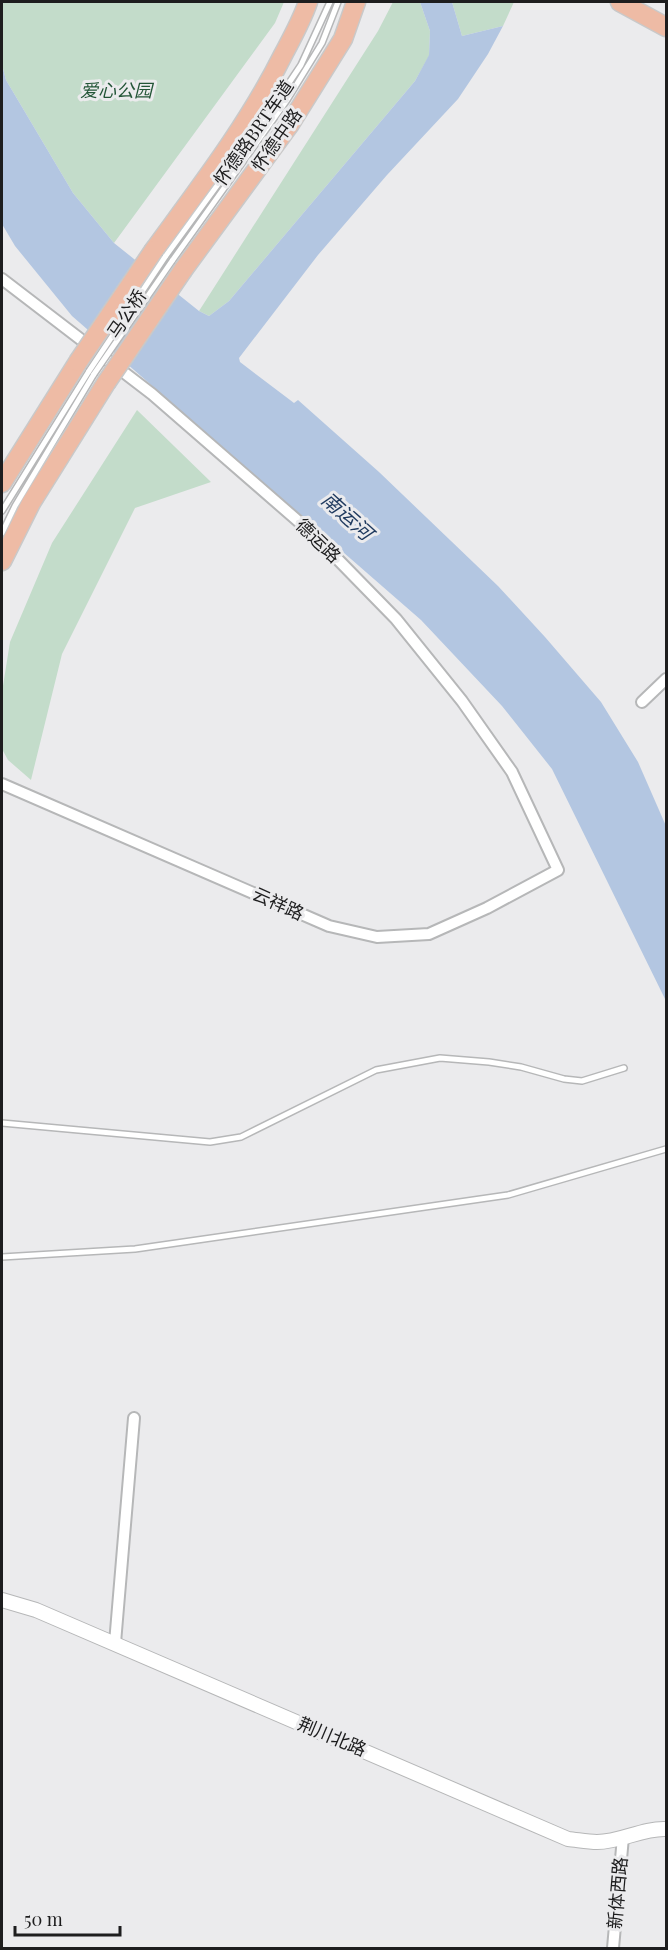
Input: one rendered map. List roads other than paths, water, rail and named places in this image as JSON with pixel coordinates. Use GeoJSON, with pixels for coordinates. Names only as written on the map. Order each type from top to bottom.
{"type":"FeatureCollection","features":[{"type":"Feature","properties":{"kind":"main road","name":"怀德中路"},"geometry":{"type":"LineString","coordinates":[[160,254],[266,88],[303,18],[308,2]]}},
{"type":"Feature","properties":{"kind":"main road","name":"怀德中路"},"geometry":{"type":"LineString","coordinates":[[177,266],[290,124],[343,39],[356,2]]}},
{"type":"Feature","properties":{"kind":"main road"},"geometry":{"type":"LineString","coordinates":[[343,39],[366,2]]}},
{"type":"Feature","properties":{"kind":"main road"},"geometry":{"type":"LineString","coordinates":[[620,2],[666,27]]}},
{"type":"Feature","properties":{"kind":"main road","name":"马公桥"},"geometry":{"type":"LineString","coordinates":[[92,373],[160,254]]}},
{"type":"Feature","properties":{"kind":"main road","name":"马公桥"},"geometry":{"type":"LineString","coordinates":[[92,373],[177,266]]}},
{"type":"Feature","properties":{"kind":"main road"},"geometry":{"type":"LineString","coordinates":[[2,483],[92,373]]}},
{"type":"Feature","properties":{"kind":"main road"},"geometry":{"type":"LineString","coordinates":[[2,561],[92,373]]}},
{"type":"Feature","properties":{"kind":"street","name":"德运路"},"geometry":{"type":"LineString","coordinates":[[2,279],[152,394],[313,534],[396,619],[462,701],[512,772],[558,870]]}},
{"type":"Feature","properties":{"kind":"street"},"geometry":{"type":"LineString","coordinates":[[642,702],[666,679]]}},
{"type":"Feature","properties":{"kind":"street","name":"云祥路"},"geometry":{"type":"LineString","coordinates":[[2,784],[330,926],[377,937],[429,934],[487,908],[558,870]]}},
{"type":"Feature","properties":{"kind":"street"},"geometry":{"type":"LineString","coordinates":[[115,1643],[134,1418]]}},
{"type":"Feature","properties":{"kind":"street","name":"荆川北路"},"geometry":{"type":"LineString","coordinates":[[2,1600],[36,1610],[115,1643],[568,1839],[597,1842],[641,1831],[666,1828]]}},
{"type":"Feature","properties":{"kind":"street","name":"新体西路"},"geometry":{"type":"LineString","coordinates":[[613,1948],[623,1837]]}},
{"type":"Feature","properties":{"kind":"lane","name":"怀德路BRT车道"},"geometry":{"type":"LineString","coordinates":[[160,254],[254,135],[301,65],[330,2]]}},
{"type":"Feature","properties":{"kind":"lane","name":"怀德路BRT车道"},"geometry":{"type":"LineString","coordinates":[[177,266],[322,43],[338,2]]}},
{"type":"Feature","properties":{"kind":"lane"},"geometry":{"type":"LineString","coordinates":[[2,511],[92,373]]}},
{"type":"Feature","properties":{"kind":"lane"},"geometry":{"type":"LineString","coordinates":[[2,533],[15,506],[92,373]]}},
{"type":"Feature","properties":{"kind":"lane"},"geometry":{"type":"LineString","coordinates":[[2,1122],[210,1142],[241,1137],[376,1070],[440,1058],[521,1067],[564,1079],[582,1081],[624,1068]]}},
{"type":"Feature","properties":{"kind":"lane"},"geometry":{"type":"LineString","coordinates":[[2,1257],[135,1249],[508,1195],[666,1149]]}},
{"type":"Feature","properties":{"kind":"water","name":"南运河"},"geometry":{"type":"Polygon","coordinates":[[[420,2],[452,2],[462,36],[503,26],[488,54],[458,99],[387,175],[318,255],[239,358],[240,362],[294,403],[298,400],[379,472],[498,586],[601,702],[638,762],[666,826],[666,1001],[552,769],[502,706],[421,620],[72,316],[15,246],[2,224],[2,65],[6,80],[73,193],[114,243],[199,311],[209,316],[229,301],[415,81],[429,55],[430,31],[420,2]]]}},
{"type":"Feature","properties":{"kind":"park label","name":"爱心公园"},"geometry":{"type":"Point","coordinates":[116,91]}}]}
